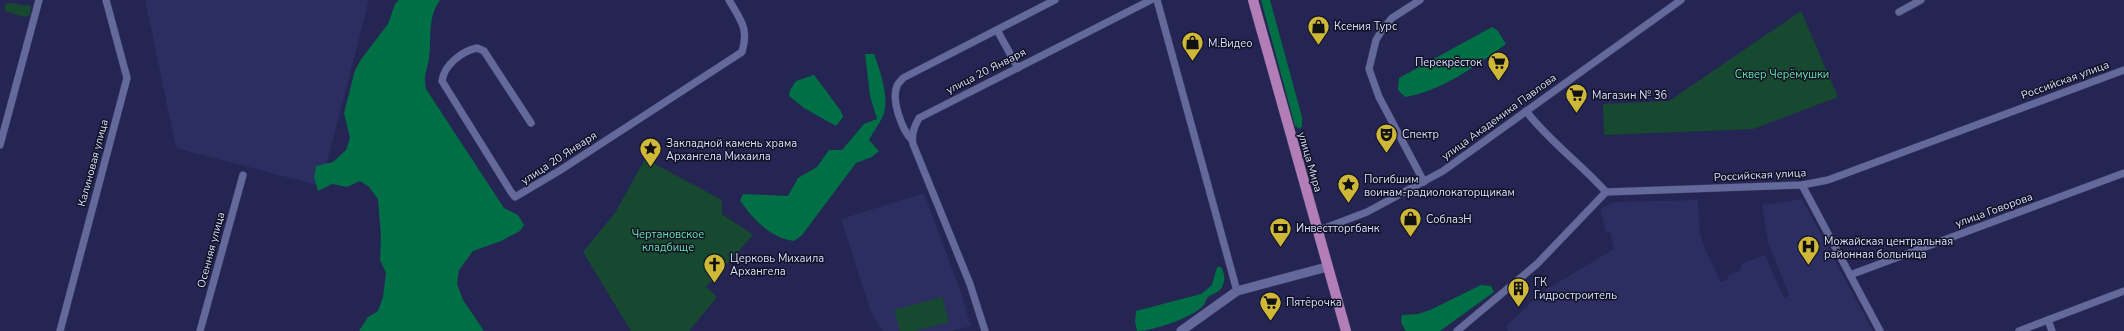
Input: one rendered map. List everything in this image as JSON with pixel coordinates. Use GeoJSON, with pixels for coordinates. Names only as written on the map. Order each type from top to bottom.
{"type":"FeatureCollection","features":[{"type":"Feature","properties":{"kind":"main road","name":"улица Мира"},"geometry":{"type":"LineString","coordinates":[[1253,0],[1346,331]]}},
{"type":"Feature","properties":{"kind":"street"},"geometry":{"type":"LineString","coordinates":[[0,145],[39,0]]}},
{"type":"Feature","properties":{"kind":"street","name":"Калиновая улица"},"geometry":{"type":"LineString","coordinates":[[60,331],[127,78],[106,0]]}},
{"type":"Feature","properties":{"kind":"street","name":"улица 20 Января"},"geometry":{"type":"LineString","coordinates":[[530,123],[484,52],[476,48],[470,49],[458,56],[442,76],[442,81],[511,192],[516,197],[559,171],[742,52],[746,37],[741,20],[729,0]]}},
{"type":"Feature","properties":{"kind":"street"},"geometry":{"type":"LineString","coordinates":[[985,331],[970,284],[940,209],[912,140],[908,136],[899,117],[895,94],[897,85],[903,78],[1055,0]]}},
{"type":"Feature","properties":{"kind":"street","name":"улица 20 Января"},"geometry":{"type":"LineString","coordinates":[[912,140],[919,118],[1151,0]]}},
{"type":"Feature","properties":{"kind":"street"},"geometry":{"type":"LineString","coordinates":[[1157,0],[1237,290]]}},
{"type":"Feature","properties":{"kind":"street"},"geometry":{"type":"LineString","coordinates":[[1420,0],[1392,18],[1382,30],[1376,40],[1369,69],[1379,97],[1424,182]]}},
{"type":"Feature","properties":{"kind":"street","name":"улица Академика Павлова"},"geometry":{"type":"LineString","coordinates":[[1317,231],[1367,212],[1424,182],[1681,0]]}},
{"type":"Feature","properties":{"kind":"street"},"geometry":{"type":"LineString","coordinates":[[1899,12],[1921,0]]}},
{"type":"Feature","properties":{"kind":"street"},"geometry":{"type":"LineString","coordinates":[[997,30],[1018,68]]}},
{"type":"Feature","properties":{"kind":"street","name":"Российская улица"},"geometry":{"type":"LineString","coordinates":[[1606,192],[1802,186],[1843,174],[2124,70]]}},
{"type":"Feature","properties":{"kind":"street"},"geometry":{"type":"LineString","coordinates":[[1457,331],[1537,264],[1606,192],[1592,176],[1540,128],[1526,111]]}},
{"type":"Feature","properties":{"kind":"street","name":"улица Говорова"},"geometry":{"type":"LineString","coordinates":[[1850,275],[2124,173]]}},
{"type":"Feature","properties":{"kind":"street","name":"Осенняя улица"},"geometry":{"type":"LineString","coordinates":[[200,331],[243,175]]}},
{"type":"Feature","properties":{"kind":"street"},"geometry":{"type":"LineString","coordinates":[[1802,186],[1880,331]]}},
{"type":"Feature","properties":{"kind":"street"},"geometry":{"type":"LineString","coordinates":[[1181,331],[1237,290],[1327,267]]}},
{"type":"Feature","properties":{"kind":"street"},"geometry":{"type":"LineString","coordinates":[[2019,331],[2124,291]]}},
{"type":"Feature","properties":{"kind":"street"},"geometry":{"type":"LineString","coordinates":[[2048,320],[2052,331]]}},
{"type":"Feature","properties":{"kind":"shaded area"},"geometry":{"type":"Polygon","coordinates":[[[145,0],[369,0],[321,186],[176,148],[145,0]]]}},
{"type":"Feature","properties":{"kind":"shaded area"},"geometry":{"type":"Polygon","coordinates":[[[924,193],[959,287],[971,326],[952,331],[883,331],[871,313],[841,219],[924,193]]]}},
{"type":"Feature","properties":{"kind":"shaded area"},"geometry":{"type":"Polygon","coordinates":[[[1802,199],[1873,331],[1508,331],[1505,327],[1542,292],[1614,249],[1610,232],[1606,232],[1600,209],[1614,202],[1698,200],[1700,233],[1705,249],[1721,282],[1728,279],[1727,276],[1741,270],[1741,264],[1765,255],[1784,298],[1789,295],[1768,242],[1762,205],[1802,199]]]}},
{"type":"Feature","properties":{"kind":"green space"},"geometry":{"type":"Polygon","coordinates":[[[399,0],[440,0],[433,14],[430,51],[425,76],[426,89],[504,208],[518,215],[524,225],[520,231],[501,241],[473,251],[459,270],[457,284],[463,300],[484,331],[359,331],[368,317],[378,311],[383,297],[386,273],[380,260],[381,237],[378,199],[369,187],[360,181],[347,187],[332,184],[318,191],[314,177],[316,166],[333,162],[346,150],[350,138],[344,113],[355,70],[362,58],[388,24],[395,4],[399,0]]]}},
{"type":"Feature","properties":{"kind":"green space"},"geometry":{"type":"Polygon","coordinates":[[[1261,0],[1270,0],[1302,117],[1302,126],[1300,129],[1295,126],[1261,0]]]}},
{"type":"Feature","properties":{"kind":"green space"},"geometry":{"type":"Polygon","coordinates":[[[10,3],[31,6],[30,15],[24,17],[5,11],[5,4],[10,3]]]}},
{"type":"Feature","properties":{"kind":"green space","name":"Сквер Черёмушки"},"geometry":{"type":"Polygon","coordinates":[[[1801,11],[1838,97],[1753,129],[1604,135],[1603,104],[1669,101],[1801,11]]]}},
{"type":"Feature","properties":{"kind":"green space"},"geometry":{"type":"Polygon","coordinates":[[[1492,27],[1498,31],[1506,44],[1483,61],[1445,83],[1419,94],[1405,97],[1398,90],[1399,78],[1492,27]]]}},
{"type":"Feature","properties":{"kind":"green space"},"geometry":{"type":"Polygon","coordinates":[[[865,54],[874,54],[884,86],[884,111],[869,140],[879,151],[872,157],[856,163],[802,235],[794,241],[770,232],[750,214],[740,200],[743,194],[788,196],[798,178],[817,167],[829,150],[842,150],[864,124],[877,119],[870,96],[865,54]]]}},
{"type":"Feature","properties":{"kind":"green space"},"geometry":{"type":"Polygon","coordinates":[[[814,75],[841,111],[843,117],[836,126],[804,108],[789,96],[790,90],[796,81],[814,75]]]}},
{"type":"Feature","properties":{"kind":"green space","name":"Чертановское кладбище"},"geometry":{"type":"Polygon","coordinates":[[[645,159],[722,200],[722,214],[753,235],[706,287],[717,297],[689,331],[631,331],[583,252],[615,213],[645,159]]]}},
{"type":"Feature","properties":{"kind":"green space"},"geometry":{"type":"Polygon","coordinates":[[[1217,267],[1221,267],[1223,272],[1224,281],[1222,287],[1219,291],[1210,295],[1204,305],[1197,311],[1172,323],[1152,329],[1137,331],[1135,322],[1136,311],[1201,294],[1212,285],[1217,267]]]}},
{"type":"Feature","properties":{"kind":"green space"},"geometry":{"type":"Polygon","coordinates":[[[1481,285],[1491,286],[1494,292],[1440,331],[1406,331],[1402,325],[1402,315],[1418,314],[1430,310],[1481,285]]]}},
{"type":"Feature","properties":{"kind":"green space"},"geometry":{"type":"Polygon","coordinates":[[[942,297],[949,322],[915,331],[900,331],[894,310],[942,297]]]}},
{"type":"Feature","properties":{"kind":"place","name":"Ксения Турс"},"geometry":{"type":"Point","coordinates":[1318,46]}},
{"type":"Feature","properties":{"kind":"place","name":"М.Видео"},"geometry":{"type":"Point","coordinates":[1192,62]}},
{"type":"Feature","properties":{"kind":"place","name":"Перекрёсток"},"geometry":{"type":"Point","coordinates":[1498,82]}},
{"type":"Feature","properties":{"kind":"place","name":"Магазин № 36"},"geometry":{"type":"Point","coordinates":[1576,114]}},
{"type":"Feature","properties":{"kind":"place","name":"Спектр"},"geometry":{"type":"Point","coordinates":[1386,154]}},
{"type":"Feature","properties":{"kind":"place","name":"Закладной камень храма Архангела Михаила"},"geometry":{"type":"Point","coordinates":[651,168]}},
{"type":"Feature","properties":{"kind":"place","name":"Погибшим воинам-радиолокаторщикам"},"geometry":{"type":"Point","coordinates":[1348,204]}},
{"type":"Feature","properties":{"kind":"place","name":"СоблазН"},"geometry":{"type":"Point","coordinates":[1410,238]}},
{"type":"Feature","properties":{"kind":"place","name":"Инвестторгбанк"},"geometry":{"type":"Point","coordinates":[1280,248]}},
{"type":"Feature","properties":{"kind":"place","name":"Можайская центральная районная больница"},"geometry":{"type":"Point","coordinates":[1808,266]}},
{"type":"Feature","properties":{"kind":"place","name":"Церковь Михаила Архангела"},"geometry":{"type":"Point","coordinates":[715,284]}},
{"type":"Feature","properties":{"kind":"place","name":"ГК Гидростроитель"},"geometry":{"type":"Point","coordinates":[1518,308]}},
{"type":"Feature","properties":{"kind":"place","name":"Пятёрочка"},"geometry":{"type":"Point","coordinates":[1270,322]}}]}
